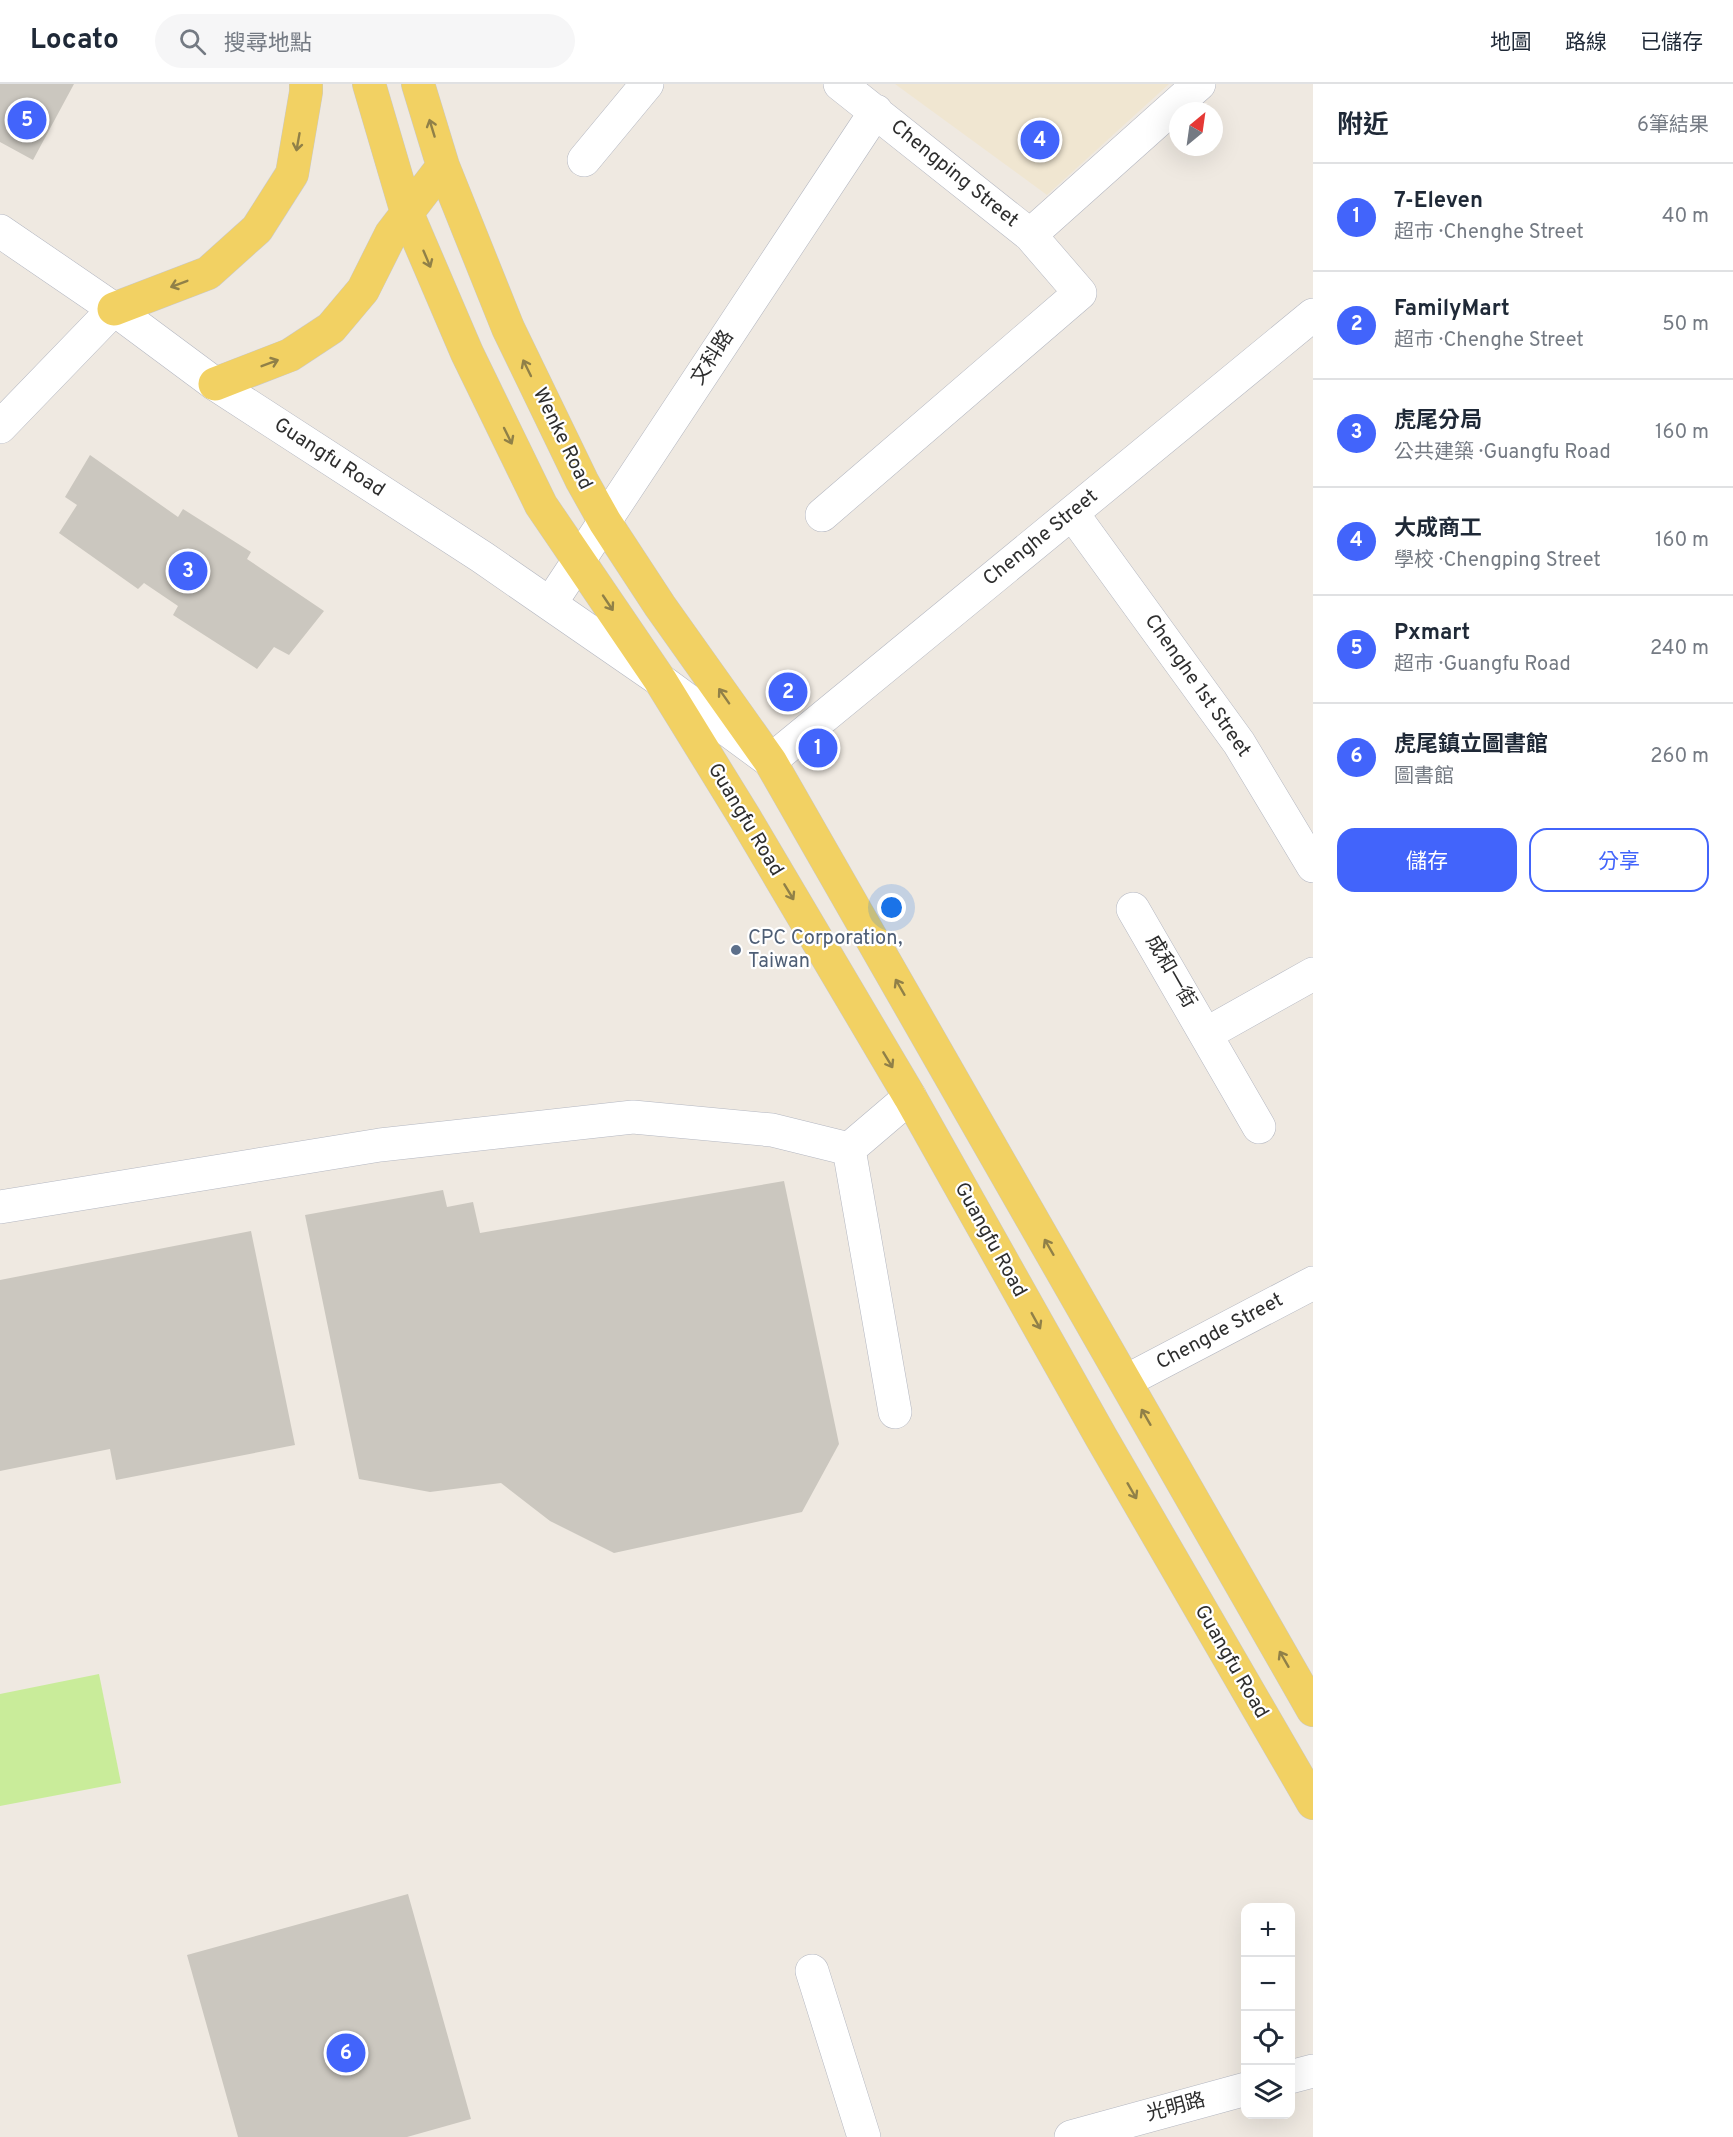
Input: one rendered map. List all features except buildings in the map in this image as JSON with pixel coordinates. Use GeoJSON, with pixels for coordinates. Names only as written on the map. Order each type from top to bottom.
{"type":"FeatureCollection","features":[{"type":"Feature","properties":{"kind":"main road"},"geometry":{"type":"LineString","coordinates":[[114,309],[208,273],[257,229],[292,174],[306,84]]}},
{"type":"Feature","properties":{"kind":"main road"},"geometry":{"type":"LineString","coordinates":[[369,84],[407,213],[467,353],[541,505],[660,680]]}},
{"type":"Feature","properties":{"kind":"main road","name":"Wenke Road"},"geometry":{"type":"LineString","coordinates":[[418,84],[443,166],[508,328],[582,481],[605,522],[660,606],[770,761]]}},
{"type":"Feature","properties":{"kind":"main road"},"geometry":{"type":"LineString","coordinates":[[215,384],[290,355],[331,328],[363,290],[391,234],[443,166]]}},
{"type":"Feature","properties":{"kind":"main road","name":"Guangfu Road"},"geometry":{"type":"LineString","coordinates":[[660,680],[745,818],[910,1097],[1095,1427],[1313,1803]]}},
{"type":"Feature","properties":{"kind":"main road","name":"Guangfu Road"},"geometry":{"type":"LineString","coordinates":[[770,761],[1313,1710]]}},
{"type":"Feature","properties":{"kind":"street"},"geometry":{"type":"LineString","coordinates":[[584,160],[647,84]]}},
{"type":"Feature","properties":{"kind":"street","name":"Chengping Street"},"geometry":{"type":"LineString","coordinates":[[840,84],[1030,235],[1199,84]]}},
{"type":"Feature","properties":{"kind":"street","name":"文科路"},"geometry":{"type":"LineString","coordinates":[[550,604],[876,111]]}},
{"type":"Feature","properties":{"kind":"street","name":"Guangfu Road"},"geometry":{"type":"LineString","coordinates":[[0,231],[114,309],[215,384],[482,557],[660,680],[770,761]]}},
{"type":"Feature","properties":{"kind":"street"},"geometry":{"type":"LineString","coordinates":[[822,515],[1080,293],[1030,235]]}},
{"type":"Feature","properties":{"kind":"street"},"geometry":{"type":"LineString","coordinates":[[0,427],[114,309]]}},
{"type":"Feature","properties":{"kind":"street","name":"Chenghe Street"},"geometry":{"type":"LineString","coordinates":[[770,761],[1313,315]]}},
{"type":"Feature","properties":{"kind":"street","name":"Chenghe 1st Street"},"geometry":{"type":"LineString","coordinates":[[1072,513],[1239,743],[1313,866]]}},
{"type":"Feature","properties":{"kind":"street","name":"成和一街"},"geometry":{"type":"LineString","coordinates":[[1133,909],[1259,1127]]}},
{"type":"Feature","properties":{"kind":"street"},"geometry":{"type":"LineString","coordinates":[[1206,1034],[1313,974]]}},
{"type":"Feature","properties":{"kind":"street"},"geometry":{"type":"LineString","coordinates":[[849,1149],[910,1097]]}},
{"type":"Feature","properties":{"kind":"street"},"geometry":{"type":"LineString","coordinates":[[0,1207],[380,1145],[633,1117],[772,1130],[849,1149]]}},
{"type":"Feature","properties":{"kind":"street"},"geometry":{"type":"LineString","coordinates":[[849,1149],[895,1412]]}},
{"type":"Feature","properties":{"kind":"street","name":"Chengde Street"},"geometry":{"type":"LineString","coordinates":[[1126,1381],[1313,1282]]}},
{"type":"Feature","properties":{"kind":"street"},"geometry":{"type":"LineString","coordinates":[[812,1971],[864,2137]]}},
{"type":"Feature","properties":{"kind":"street"},"geometry":{"type":"LineString","coordinates":[[1295,2075],[1313,2070]]}},
{"type":"Feature","properties":{"kind":"street","name":"光明路"},"geometry":{"type":"LineString","coordinates":[[1071,2137],[1241,2090]]}},
{"type":"Feature","properties":{"kind":"shaded area"},"geometry":{"type":"Polygon","coordinates":[[[895,84],[1169,84],[1047,195],[895,84]]]}},
{"type":"Feature","properties":{"kind":"green space"},"geometry":{"type":"Polygon","coordinates":[[[99,1674],[121,1783],[0,1806],[0,1694],[99,1674]]]}},
{"type":"Feature","properties":{"kind":"place","name":"Pxmart"},"geometry":{"type":"Point","coordinates":[27,120]}},
{"type":"Feature","properties":{"kind":"place","name":"大成商工"},"geometry":{"type":"Point","coordinates":[1040,140]}},
{"type":"Feature","properties":{"kind":"place","name":"虎尾分局"},"geometry":{"type":"Point","coordinates":[188,571]}},
{"type":"Feature","properties":{"kind":"place","name":"FamilyMart"},"geometry":{"type":"Point","coordinates":[788,692]}},
{"type":"Feature","properties":{"kind":"place","name":"7-Eleven"},"geometry":{"type":"Point","coordinates":[818,748]}},
{"type":"Feature","properties":{"kind":"place","name":"CPC Corporation, Taiwan"},"geometry":{"type":"Point","coordinates":[736,950]}},
{"type":"Feature","properties":{"kind":"place","name":"虎尾鎮立圖書館"},"geometry":{"type":"Point","coordinates":[346,2053]}}]}
